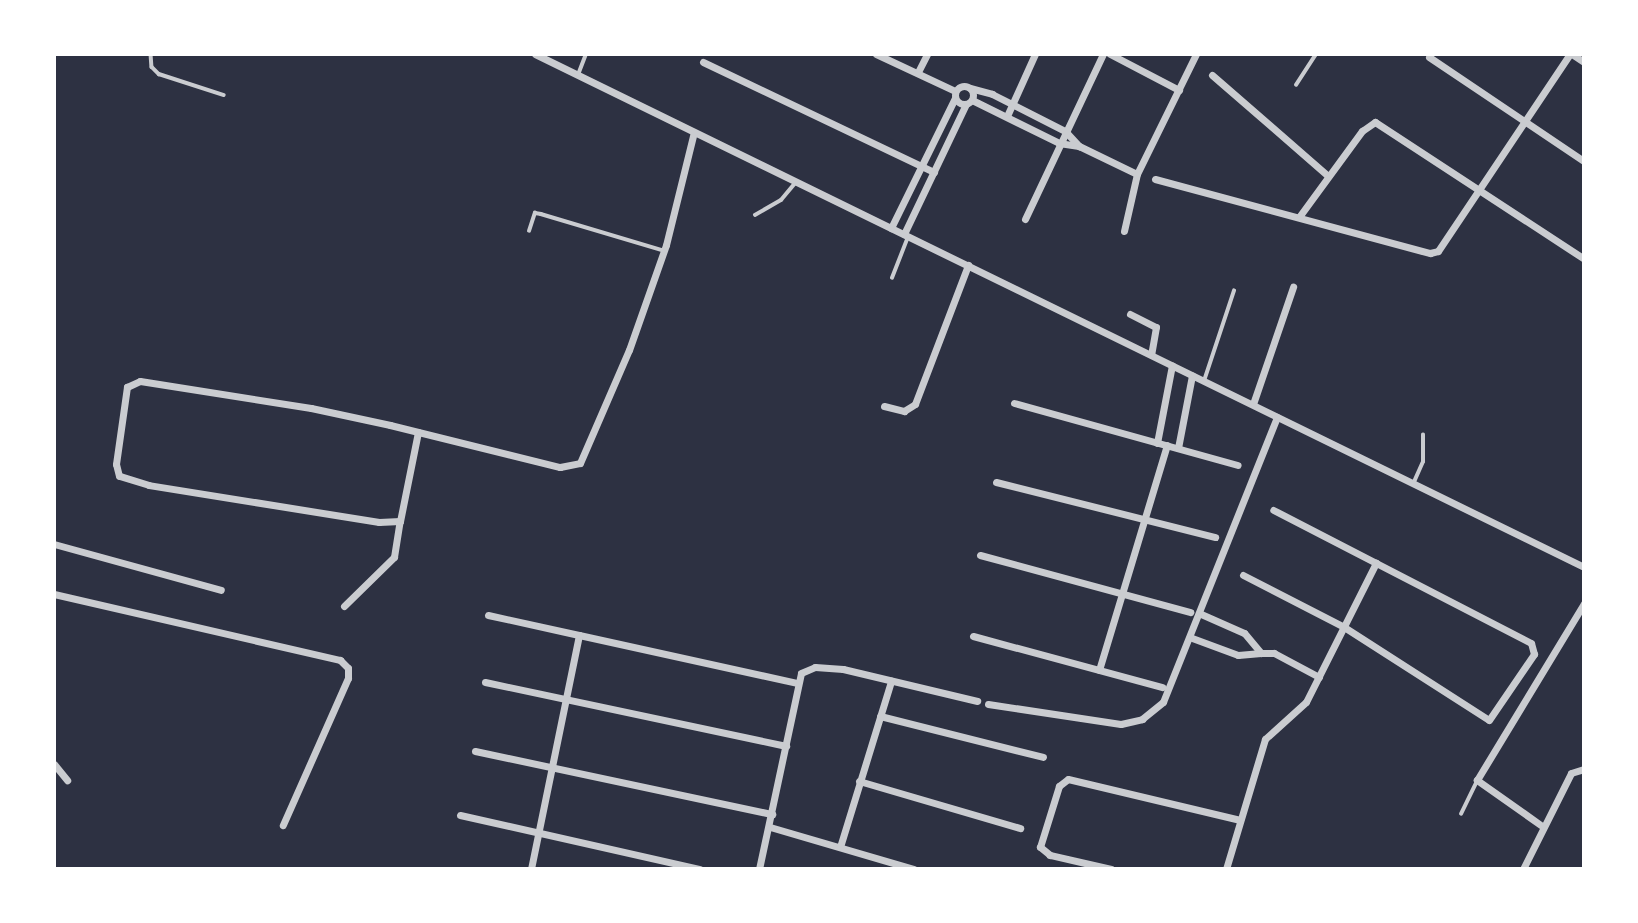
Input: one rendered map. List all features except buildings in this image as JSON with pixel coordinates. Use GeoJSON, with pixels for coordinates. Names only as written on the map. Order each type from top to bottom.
{"type":"FeatureCollection","features":[{"type":"Feature","properties":{"kind":"street"},"geometry":{"type":"LineString","coordinates":[[535,54],[1584,567]]}},
{"type":"Feature","properties":{"kind":"street"},"geometry":{"type":"LineString","coordinates":[[876,54],[918,72],[969,102],[1006,116],[1059,143],[1079,146],[1137,174]]}},
{"type":"Feature","properties":{"kind":"street"},"geometry":{"type":"LineString","coordinates":[[918,72],[927,54]]}},
{"type":"Feature","properties":{"kind":"street"},"geometry":{"type":"LineString","coordinates":[[1006,116],[1035,54]]}},
{"type":"Feature","properties":{"kind":"street"},"geometry":{"type":"LineString","coordinates":[[1025,219],[1059,143],[1104,54]]}},
{"type":"Feature","properties":{"kind":"street"},"geometry":{"type":"LineString","coordinates":[[1110,54],[1179,90]]}},
{"type":"Feature","properties":{"kind":"street"},"geometry":{"type":"LineString","coordinates":[[1124,231],[1137,174],[1196,54]]}},
{"type":"Feature","properties":{"kind":"street"},"geometry":{"type":"LineString","coordinates":[[1155,179],[1430,253],[1444,244],[1571,54],[1584,62]]}},
{"type":"Feature","properties":{"kind":"street"},"geometry":{"type":"LineString","coordinates":[[1429,57],[1584,161]]}},
{"type":"Feature","properties":{"kind":"street"},"geometry":{"type":"LineString","coordinates":[[703,62],[934,172]]}},
{"type":"Feature","properties":{"kind":"street"},"geometry":{"type":"LineString","coordinates":[[1212,75],[1328,176]]}},
{"type":"Feature","properties":{"kind":"street"},"geometry":{"type":"LineString","coordinates":[[891,228],[955,94],[962,85],[1012,103],[1065,131],[1079,146]]}},
{"type":"Feature","properties":{"kind":"street"},"geometry":{"type":"LineString","coordinates":[[906,235],[969,102],[971,88]]}},
{"type":"Feature","properties":{"kind":"street"},"geometry":{"type":"LineString","coordinates":[[1299,217],[1328,176],[1375,122],[1584,259]]}},
{"type":"Feature","properties":{"kind":"street"},"geometry":{"type":"LineString","coordinates":[[400,521],[379,522],[126,480],[119,476],[116,464],[127,387],[140,382],[311,408],[561,467],[580,463],[629,350],[664,250],[694,132]]}},
{"type":"Feature","properties":{"kind":"street"},"geometry":{"type":"LineString","coordinates":[[884,406],[904,411],[915,404],[968,265]]}},
{"type":"Feature","properties":{"kind":"street"},"geometry":{"type":"LineString","coordinates":[[1253,404],[1293,287]]}},
{"type":"Feature","properties":{"kind":"street"},"geometry":{"type":"LineString","coordinates":[[1130,314],[1156,327],[1151,355]]}},
{"type":"Feature","properties":{"kind":"street"},"geometry":{"type":"LineString","coordinates":[[1157,443],[1172,365]]}},
{"type":"Feature","properties":{"kind":"street"},"geometry":{"type":"LineString","coordinates":[[1178,448],[1192,375]]}},
{"type":"Feature","properties":{"kind":"street"},"geometry":{"type":"LineString","coordinates":[[1014,403],[1238,465]]}},
{"type":"Feature","properties":{"kind":"street"},"geometry":{"type":"LineString","coordinates":[[988,704],[1108,723],[1133,722],[1149,715],[1170,693],[1277,417]]}},
{"type":"Feature","properties":{"kind":"street"},"geometry":{"type":"LineString","coordinates":[[344,606],[394,557],[418,432]]}},
{"type":"Feature","properties":{"kind":"street"},"geometry":{"type":"LineString","coordinates":[[1099,670],[1167,445]]}},
{"type":"Feature","properties":{"kind":"street"},"geometry":{"type":"LineString","coordinates":[[996,482],[1215,537]]}},
{"type":"Feature","properties":{"kind":"street"},"geometry":{"type":"LineString","coordinates":[[1243,575],[1344,627],[1489,720],[1534,654],[1531,643],[1273,510]]}},
{"type":"Feature","properties":{"kind":"street"},"geometry":{"type":"LineString","coordinates":[[54,544],[221,590]]}},
{"type":"Feature","properties":{"kind":"street"},"geometry":{"type":"LineString","coordinates":[[980,555],[1190,612]]}},
{"type":"Feature","properties":{"kind":"street"},"geometry":{"type":"LineString","coordinates":[[1226,869],[1265,739],[1300,712],[1376,563]]}},
{"type":"Feature","properties":{"kind":"street"},"geometry":{"type":"LineString","coordinates":[[54,594],[341,660],[348,668],[348,678],[283,825]]}},
{"type":"Feature","properties":{"kind":"street"},"geometry":{"type":"LineString","coordinates":[[1542,826],[1477,780],[1584,603]]}},
{"type":"Feature","properties":{"kind":"street"},"geometry":{"type":"LineString","coordinates":[[1201,614],[1244,633],[1261,653]]}},
{"type":"Feature","properties":{"kind":"street"},"geometry":{"type":"LineString","coordinates":[[488,615],[798,683]]}},
{"type":"Feature","properties":{"kind":"street"},"geometry":{"type":"LineString","coordinates":[[531,869],[579,635]]}},
{"type":"Feature","properties":{"kind":"street"},"geometry":{"type":"LineString","coordinates":[[973,636],[1162,687]]}},
{"type":"Feature","properties":{"kind":"street"},"geometry":{"type":"LineString","coordinates":[[1192,638],[1238,655],[1274,653],[1319,677]]}},
{"type":"Feature","properties":{"kind":"street"},"geometry":{"type":"LineString","coordinates":[[759,869],[770,827],[798,683],[807,669],[825,666],[977,701]]}},
{"type":"Feature","properties":{"kind":"street"},"geometry":{"type":"LineString","coordinates":[[840,848],[891,681]]}},
{"type":"Feature","properties":{"kind":"street"},"geometry":{"type":"LineString","coordinates":[[485,682],[786,746]]}},
{"type":"Feature","properties":{"kind":"street"},"geometry":{"type":"LineString","coordinates":[[880,716],[1043,757]]}},
{"type":"Feature","properties":{"kind":"street"},"geometry":{"type":"LineString","coordinates":[[475,751],[772,814]]}},
{"type":"Feature","properties":{"kind":"street"},"geometry":{"type":"LineString","coordinates":[[54,764],[67,780]]}},
{"type":"Feature","properties":{"kind":"street"},"geometry":{"type":"LineString","coordinates":[[1524,869],[1542,826],[1571,773],[1584,769]]}},
{"type":"Feature","properties":{"kind":"street"},"geometry":{"type":"LineString","coordinates":[[1111,869],[1050,855],[1041,847],[1059,786],[1068,779],[1240,820]]}},
{"type":"Feature","properties":{"kind":"street"},"geometry":{"type":"LineString","coordinates":[[859,781],[1020,828]]}},
{"type":"Feature","properties":{"kind":"street"},"geometry":{"type":"LineString","coordinates":[[460,815],[700,869]]}},
{"type":"Feature","properties":{"kind":"street"},"geometry":{"type":"LineString","coordinates":[[770,827],[914,869]]}},
{"type":"Feature","properties":{"kind":"lane"},"geometry":{"type":"LineString","coordinates":[[151,54],[152,67],[159,74],[224,95]]}},
{"type":"Feature","properties":{"kind":"lane"},"geometry":{"type":"LineString","coordinates":[[578,75],[586,54]]}},
{"type":"Feature","properties":{"kind":"lane"},"geometry":{"type":"LineString","coordinates":[[1296,85],[1316,54]]}},
{"type":"Feature","properties":{"kind":"lane"},"geometry":{"type":"LineString","coordinates":[[755,215],[781,200],[796,183]]}},
{"type":"Feature","properties":{"kind":"lane"},"geometry":{"type":"LineString","coordinates":[[529,230],[535,214],[541,214],[664,250]]}},
{"type":"Feature","properties":{"kind":"lane"},"geometry":{"type":"LineString","coordinates":[[892,278],[906,235]]}},
{"type":"Feature","properties":{"kind":"lane"},"geometry":{"type":"LineString","coordinates":[[1204,381],[1234,291]]}},
{"type":"Feature","properties":{"kind":"lane"},"geometry":{"type":"LineString","coordinates":[[1413,484],[1423,462],[1423,435]]}},
{"type":"Feature","properties":{"kind":"lane"},"geometry":{"type":"LineString","coordinates":[[1461,814],[1477,780]]}}]}
